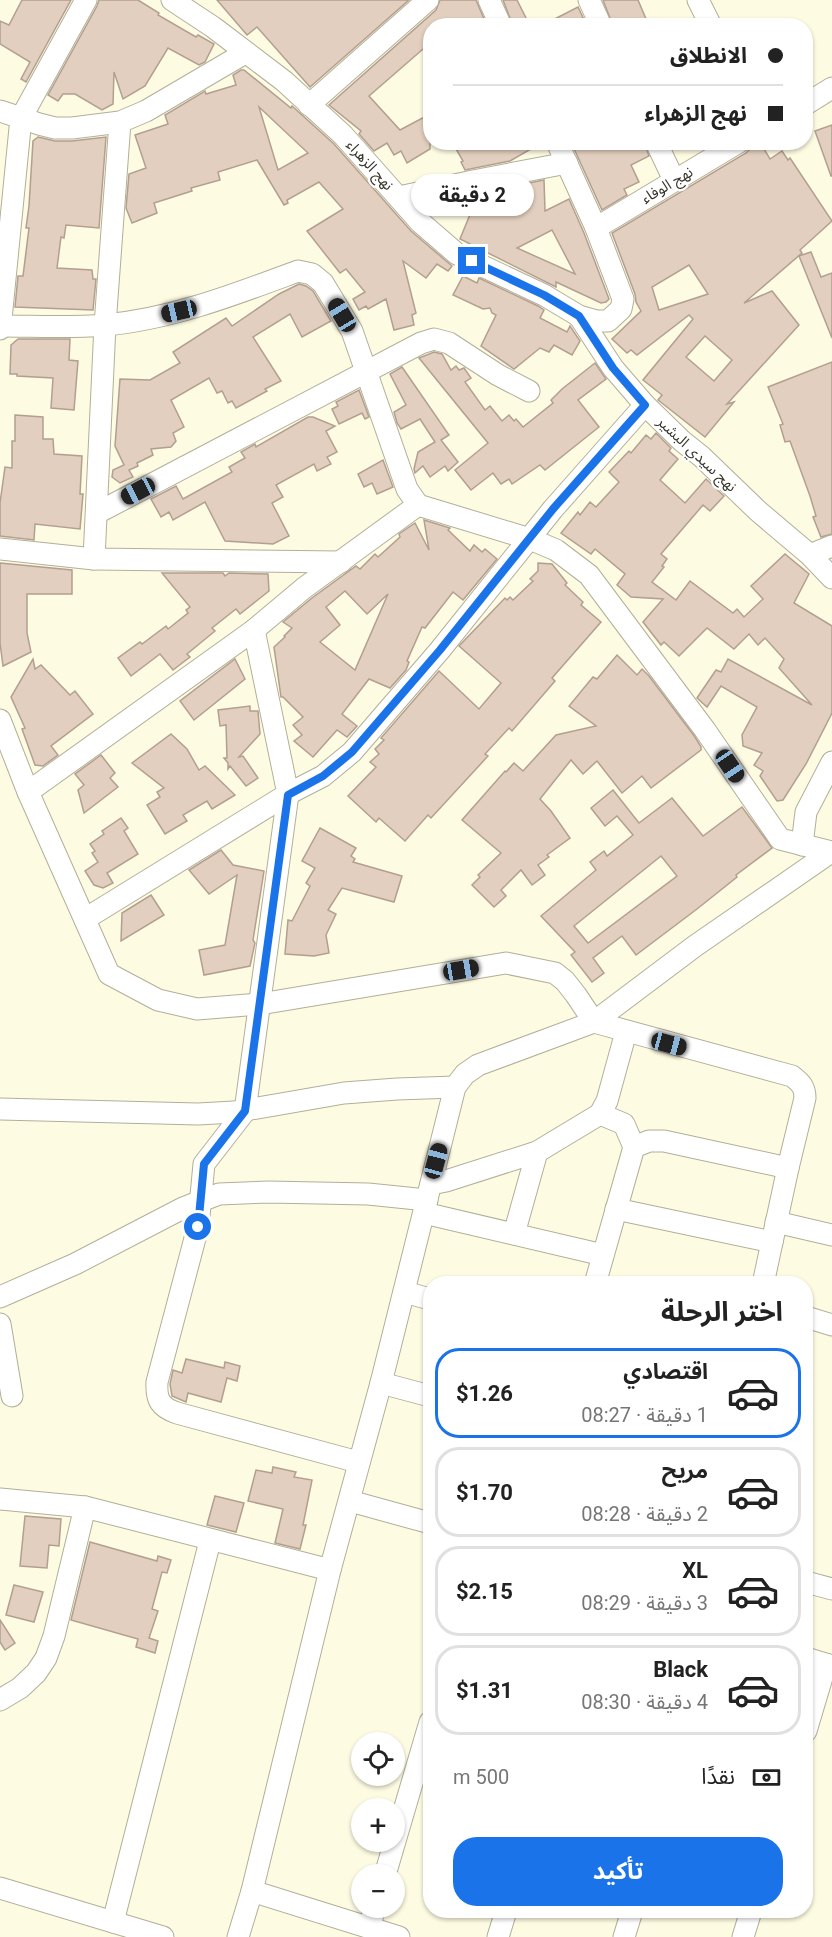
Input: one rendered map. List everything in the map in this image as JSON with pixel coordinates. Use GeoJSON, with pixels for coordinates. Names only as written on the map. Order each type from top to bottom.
{"type":"FeatureCollection","features":[{"type":"Feature","properties":{"kind":"street"},"geometry":{"type":"LineString","coordinates":[[86,0],[21,117],[0,327],[105,325],[142,319],[197,307],[298,272],[312,274],[323,283],[352,331],[407,489],[418,505],[530,539],[556,550],[589,575],[705,730],[780,839],[832,852]]}},
{"type":"Feature","properties":{"kind":"street","name":"نهج الزهراء"},"geometry":{"type":"LineString","coordinates":[[173,0],[284,81],[343,135],[420,222],[457,254],[544,295],[579,316],[603,321],[612,319],[621,309],[622,299],[596,228]]}},
{"type":"Feature","properties":{"kind":"street"},"geometry":{"type":"LineString","coordinates":[[309,105],[428,0]]}},
{"type":"Feature","properties":{"kind":"street"},"geometry":{"type":"LineString","coordinates":[[489,0],[497,18]]}},
{"type":"Feature","properties":{"kind":"street"},"geometry":{"type":"LineString","coordinates":[[589,0],[597,18]]}},
{"type":"Feature","properties":{"kind":"street"},"geometry":{"type":"LineString","coordinates":[[698,0],[707,18]]}},
{"type":"Feature","properties":{"kind":"street"},"geometry":{"type":"LineString","coordinates":[[0,111],[55,128],[120,122],[146,111],[245,53]]}},
{"type":"Feature","properties":{"kind":"street"},"geometry":{"type":"LineString","coordinates":[[813,100],[832,88]]}},
{"type":"Feature","properties":{"kind":"street"},"geometry":{"type":"LineString","coordinates":[[94,559],[105,325],[120,122]]}},
{"type":"Feature","properties":{"kind":"street"},"geometry":{"type":"LineString","coordinates":[[561,150],[596,228]]}},
{"type":"Feature","properties":{"kind":"street"},"geometry":{"type":"LineString","coordinates":[[660,150],[674,180]]}},
{"type":"Feature","properties":{"kind":"street","name":"نهج الوفاء"},"geometry":{"type":"LineString","coordinates":[[596,228],[725,150]]}},
{"type":"Feature","properties":{"kind":"street"},"geometry":{"type":"LineString","coordinates":[[399,197],[567,163]]}},
{"type":"Feature","properties":{"kind":"street","name":"نهج سيدي البشير"},"geometry":{"type":"LineString","coordinates":[[579,316],[613,368],[645,405],[758,511],[810,555],[832,578]]}},
{"type":"Feature","properties":{"kind":"street"},"geometry":{"type":"LineString","coordinates":[[97,513],[366,370],[434,339],[449,343],[498,375],[529,391]]}},
{"type":"Feature","properties":{"kind":"street"},"geometry":{"type":"LineString","coordinates":[[85,919],[323,776],[352,752],[440,650],[553,509],[645,405]]}},
{"type":"Feature","properties":{"kind":"street"},"geometry":{"type":"LineString","coordinates":[[28,792],[254,630],[304,588],[418,505]]}},
{"type":"Feature","properties":{"kind":"street"},"geometry":{"type":"LineString","coordinates":[[810,555],[832,546]]}},
{"type":"Feature","properties":{"kind":"street"},"geometry":{"type":"LineString","coordinates":[[0,549],[94,559],[341,562]]}},
{"type":"Feature","properties":{"kind":"street"},"geometry":{"type":"LineString","coordinates":[[254,630],[288,795],[245,1111],[204,1164],[198,1227],[157,1382],[156,1394],[164,1409],[358,1462]]}},
{"type":"Feature","properties":{"kind":"street"},"geometry":{"type":"LineString","coordinates":[[0,720],[28,792],[109,974],[158,1000],[197,1009],[260,1004],[506,963],[555,973],[565,981],[594,1022],[792,1076],[805,1089],[806,1098],[765,1276]]}},
{"type":"Feature","properties":{"kind":"street"},"geometry":{"type":"LineString","coordinates":[[802,845],[806,812],[832,762]]}},
{"type":"Feature","properties":{"kind":"street"},"geometry":{"type":"LineString","coordinates":[[238,1937],[252,1891],[330,1570],[381,1383],[455,1087],[465,1074],[478,1065],[594,1022],[695,946],[832,852]]}},
{"type":"Feature","properties":{"kind":"street"},"geometry":{"type":"LineString","coordinates":[[427,1199],[446,1181],[537,1152],[600,1114],[607,1101],[626,1032]]}},
{"type":"Feature","properties":{"kind":"street"},"geometry":{"type":"LineString","coordinates":[[0,1110],[198,1114],[245,1111],[344,1094],[455,1087]]}},
{"type":"Feature","properties":{"kind":"street"},"geometry":{"type":"LineString","coordinates":[[597,1276],[634,1148],[624,1124],[600,1114]]}},
{"type":"Feature","properties":{"kind":"street"},"geometry":{"type":"LineString","coordinates":[[634,1148],[649,1141],[664,1141],[788,1168]]}},
{"type":"Feature","properties":{"kind":"street"},"geometry":{"type":"LineString","coordinates":[[514,1234],[537,1152]]}},
{"type":"Feature","properties":{"kind":"street"},"geometry":{"type":"LineString","coordinates":[[0,1296],[75,1264],[183,1208],[219,1194],[269,1192],[368,1194],[427,1199],[514,1234],[603,1256]]}},
{"type":"Feature","properties":{"kind":"street"},"geometry":{"type":"LineString","coordinates":[[616,1209],[774,1232],[832,1235]]}},
{"type":"Feature","properties":{"kind":"street"},"geometry":{"type":"LineString","coordinates":[[404,1292],[423,1297]]}},
{"type":"Feature","properties":{"kind":"street"},"geometry":{"type":"LineString","coordinates":[[813,1319],[832,1325]]}},
{"type":"Feature","properties":{"kind":"street"},"geometry":{"type":"LineString","coordinates":[[0,1324],[12,1396]]}},
{"type":"Feature","properties":{"kind":"street"},"geometry":{"type":"LineString","coordinates":[[381,1383],[423,1394]]}},
{"type":"Feature","properties":{"kind":"street"},"geometry":{"type":"LineString","coordinates":[[0,1499],[85,1507],[330,1570]]}},
{"type":"Feature","properties":{"kind":"street"},"geometry":{"type":"LineString","coordinates":[[350,1501],[423,1521]]}},
{"type":"Feature","properties":{"kind":"street"},"geometry":{"type":"LineString","coordinates":[[0,1701],[20,1688],[36,1673],[46,1658],[54,1636],[85,1507]]}},
{"type":"Feature","properties":{"kind":"street"},"geometry":{"type":"LineString","coordinates":[[113,1922],[210,1541]]}},
{"type":"Feature","properties":{"kind":"street"},"geometry":{"type":"LineString","coordinates":[[813,1584],[832,1588]]}},
{"type":"Feature","properties":{"kind":"street"},"geometry":{"type":"LineString","coordinates":[[813,1660],[829,1665],[813,1711]]}},
{"type":"Feature","properties":{"kind":"street"},"geometry":{"type":"LineString","coordinates":[[388,1864],[423,1746]]}},
{"type":"Feature","properties":{"kind":"street"},"geometry":{"type":"LineString","coordinates":[[0,1888],[162,1937]]}},
{"type":"Feature","properties":{"kind":"street"},"geometry":{"type":"LineString","coordinates":[[252,1891],[351,1913]]}},
{"type":"Feature","properties":{"kind":"street"},"geometry":{"type":"LineString","coordinates":[[372,1918],[399,1937]]}},
{"type":"Feature","properties":{"kind":"street"},"geometry":{"type":"LineString","coordinates":[[498,1937],[504,1918]]}},
{"type":"Feature","properties":{"kind":"street"},"geometry":{"type":"LineString","coordinates":[[624,1937],[631,1918]]}},
{"type":"Feature","properties":{"kind":"street"},"geometry":{"type":"LineString","coordinates":[[743,1937],[749,1918]]}},
{"type":"Feature","properties":{"kind":"building"},"geometry":{"type":"Polygon","coordinates":[[[22,0],[71,0],[26,82],[21,79],[30,62],[0,44],[0,21],[9,25],[22,0]]]}},
{"type":"Feature","properties":{"kind":"building"},"geometry":{"type":"Polygon","coordinates":[[[99,0],[138,0],[159,13],[158,15],[196,37],[198,35],[214,44],[205,62],[199,65],[168,48],[145,86],[123,99],[114,72],[113,104],[102,110],[75,94],[63,94],[58,101],[48,95],[99,0]]]}},
{"type":"Feature","properties":{"kind":"building"},"geometry":{"type":"Polygon","coordinates":[[[217,0],[409,0],[310,87],[257,27],[247,35],[217,0]]]}},
{"type":"Feature","properties":{"kind":"building"},"geometry":{"type":"Polygon","coordinates":[[[440,0],[476,0],[484,18],[427,18],[436,10],[440,0]]]}},
{"type":"Feature","properties":{"kind":"building"},"geometry":{"type":"Polygon","coordinates":[[[503,0],[517,0],[526,18],[510,18],[503,0]]]}},
{"type":"Feature","properties":{"kind":"building"},"geometry":{"type":"Polygon","coordinates":[[[603,0],[638,0],[646,18],[610,18],[603,0]]]}},
{"type":"Feature","properties":{"kind":"building"},"geometry":{"type":"Polygon","coordinates":[[[578,7],[583,18],[557,18],[578,7]]]}},
{"type":"Feature","properties":{"kind":"building"},"geometry":{"type":"Polygon","coordinates":[[[423,22],[423,49],[369,96],[400,130],[423,118],[423,150],[428,150],[407,163],[401,151],[394,155],[387,143],[374,151],[359,134],[361,131],[329,105],[423,22]]]}},
{"type":"Feature","properties":{"kind":"building"},"geometry":{"type":"Polygon","coordinates":[[[244,70],[291,108],[292,106],[334,144],[411,231],[452,266],[448,271],[437,264],[426,278],[403,261],[416,313],[412,315],[414,325],[394,330],[386,299],[368,309],[366,306],[359,310],[353,299],[365,292],[346,269],[340,273],[307,231],[343,209],[319,182],[287,200],[288,203],[284,205],[257,160],[218,172],[220,180],[191,188],[192,191],[154,203],[157,213],[132,223],[126,208],[129,174],[146,168],[135,135],[168,124],[165,115],[205,91],[206,94],[236,85],[233,75],[244,70]],[[259,107],[278,170],[308,153],[259,107]]]}},
{"type":"Feature","properties":{"kind":"building"},"geometry":{"type":"Polygon","coordinates":[[[832,125],[832,176],[831,176],[815,131],[832,125]]]}},
{"type":"Feature","properties":{"kind":"building"},"geometry":{"type":"Polygon","coordinates":[[[38,137],[55,141],[72,141],[106,137],[99,228],[66,225],[64,238],[61,237],[57,268],[92,270],[93,279],[96,279],[93,310],[15,307],[18,276],[23,276],[29,228],[26,228],[33,141],[38,137]]]}},
{"type":"Feature","properties":{"kind":"building"},"geometry":{"type":"Polygon","coordinates":[[[457,150],[529,150],[510,161],[465,170],[461,162],[463,161],[457,150]]]}},
{"type":"Feature","properties":{"kind":"building"},"geometry":{"type":"Polygon","coordinates":[[[575,150],[647,150],[649,156],[631,165],[639,182],[624,189],[627,195],[602,210],[575,150]]]}},
{"type":"Feature","properties":{"kind":"building"},"geometry":{"type":"Polygon","coordinates":[[[749,150],[765,150],[770,159],[782,151],[788,160],[790,158],[832,221],[800,250],[802,253],[744,303],[772,291],[799,325],[727,404],[734,402],[705,437],[658,400],[662,395],[643,380],[693,319],[689,315],[637,355],[631,350],[627,353],[612,339],[641,311],[612,233],[749,150]],[[689,265],[652,287],[659,310],[708,294],[689,265]],[[705,336],[686,357],[714,381],[732,360],[705,336]]]}},
{"type":"Feature","properties":{"kind":"building"},"geometry":{"type":"Polygon","coordinates":[[[544,180],[545,211],[569,199],[609,299],[601,303],[556,282],[556,287],[460,239],[471,212],[469,195],[544,180]],[[552,230],[517,248],[575,274],[552,230]]]}},
{"type":"Feature","properties":{"kind":"building"},"geometry":{"type":"Polygon","coordinates":[[[811,252],[821,277],[832,273],[832,338],[799,256],[811,252]]]}},
{"type":"Feature","properties":{"kind":"building"},"geometry":{"type":"Polygon","coordinates":[[[463,276],[477,283],[479,278],[538,306],[544,310],[540,318],[567,332],[570,326],[580,341],[572,355],[554,345],[549,352],[540,348],[514,369],[481,346],[496,315],[490,308],[483,309],[453,295],[463,276]]]}},
{"type":"Feature","properties":{"kind":"building"},"geometry":{"type":"Polygon","coordinates":[[[299,284],[313,291],[331,321],[302,337],[290,314],[253,337],[281,381],[236,408],[232,401],[228,403],[222,391],[217,393],[209,378],[171,400],[184,427],[173,433],[176,441],[171,447],[151,449],[153,455],[129,470],[133,477],[120,483],[112,477],[113,470],[124,465],[115,446],[120,379],[150,380],[180,363],[173,352],[226,318],[232,326],[279,294],[299,284]]]}},
{"type":"Feature","properties":{"kind":"building"},"geometry":{"type":"Polygon","coordinates":[[[18,339],[70,339],[69,360],[78,361],[74,410],[51,408],[53,378],[10,374],[11,345],[18,339]]]}},
{"type":"Feature","properties":{"kind":"building"},"geometry":{"type":"Polygon","coordinates":[[[434,352],[442,354],[451,370],[456,366],[459,370],[464,368],[471,378],[465,382],[485,410],[490,406],[502,421],[509,415],[523,427],[553,403],[551,400],[562,389],[595,363],[606,379],[578,400],[599,427],[545,470],[540,465],[512,484],[509,479],[501,484],[493,473],[471,490],[455,470],[488,443],[419,358],[434,352]]]}},
{"type":"Feature","properties":{"kind":"building"},"geometry":{"type":"Polygon","coordinates":[[[832,362],[832,534],[821,537],[813,517],[816,516],[810,496],[790,441],[785,442],[780,425],[783,424],[768,387],[832,362]]]}},
{"type":"Feature","properties":{"kind":"building"},"geometry":{"type":"Polygon","coordinates":[[[402,367],[449,435],[441,440],[458,462],[448,471],[445,466],[430,477],[423,466],[415,473],[418,452],[435,442],[420,419],[401,429],[397,423],[394,412],[406,405],[390,374],[402,367]]]}},
{"type":"Feature","properties":{"kind":"building"},"geometry":{"type":"Polygon","coordinates":[[[359,390],[369,417],[365,419],[362,413],[339,424],[332,409],[338,406],[336,402],[359,390]]]}},
{"type":"Feature","properties":{"kind":"building"},"geometry":{"type":"Polygon","coordinates":[[[15,415],[43,417],[43,439],[53,439],[54,454],[82,456],[80,494],[83,494],[80,529],[35,524],[34,540],[0,536],[0,503],[5,467],[12,468],[15,415]]]}},
{"type":"Feature","properties":{"kind":"building"},"geometry":{"type":"Polygon","coordinates":[[[308,417],[335,426],[326,431],[337,452],[327,457],[331,464],[317,471],[314,464],[276,485],[283,497],[272,503],[289,536],[273,544],[225,541],[205,502],[173,520],[169,512],[161,517],[151,499],[176,486],[183,499],[232,472],[229,467],[245,458],[241,452],[255,444],[256,447],[308,417]]]}},
{"type":"Feature","properties":{"kind":"building"},"geometry":{"type":"Polygon","coordinates":[[[656,433],[678,459],[660,480],[685,503],[706,479],[724,496],[710,511],[703,505],[661,554],[667,559],[662,566],[664,567],[652,582],[676,600],[690,581],[733,613],[737,609],[744,617],[763,599],[751,586],[785,554],[809,574],[794,603],[832,626],[832,713],[806,764],[783,800],[777,801],[760,776],[763,771],[754,765],[762,753],[743,746],[742,735],[757,707],[721,686],[707,707],[697,698],[716,670],[721,672],[728,659],[812,705],[779,668],[784,659],[765,638],[758,645],[749,634],[734,649],[707,628],[679,656],[664,642],[661,645],[643,622],[663,599],[631,597],[617,585],[625,574],[595,549],[591,554],[561,533],[578,512],[580,515],[590,502],[596,507],[619,482],[609,472],[629,451],[631,453],[646,435],[651,439],[656,433]]]}},
{"type":"Feature","properties":{"kind":"building"},"geometry":{"type":"Polygon","coordinates":[[[383,460],[393,487],[377,494],[372,483],[364,487],[358,474],[383,460]]]}},
{"type":"Feature","properties":{"kind":"building"},"geometry":{"type":"Polygon","coordinates":[[[424,520],[450,528],[448,530],[470,551],[474,545],[482,552],[485,549],[497,559],[463,600],[453,592],[425,628],[422,627],[407,661],[409,662],[406,670],[390,688],[369,679],[342,714],[357,726],[347,737],[337,730],[313,757],[294,741],[302,735],[293,725],[303,717],[281,697],[274,647],[292,628],[283,622],[356,566],[360,569],[375,554],[378,557],[400,537],[399,534],[415,523],[429,550],[424,520]],[[345,591],[326,607],[340,625],[320,642],[355,670],[388,594],[367,614],[345,591]]]}},
{"type":"Feature","properties":{"kind":"building"},"geometry":{"type":"Polygon","coordinates":[[[0,563],[72,570],[72,594],[27,594],[27,633],[31,652],[3,666],[0,643],[0,563]]]}},
{"type":"Feature","properties":{"kind":"building"},"geometry":{"type":"Polygon","coordinates":[[[538,563],[552,564],[567,583],[565,585],[583,602],[581,605],[601,622],[552,678],[555,681],[512,731],[509,728],[485,754],[488,756],[431,818],[428,815],[405,841],[379,818],[376,822],[348,796],[376,767],[370,762],[379,754],[375,749],[384,740],[381,738],[439,671],[479,709],[501,683],[459,646],[505,598],[507,600],[510,597],[513,600],[533,581],[530,579],[538,571],[538,563]]]}},
{"type":"Feature","properties":{"kind":"building"},"geometry":{"type":"Polygon","coordinates":[[[162,573],[223,573],[225,576],[229,573],[268,574],[269,591],[240,614],[236,609],[212,628],[215,631],[187,654],[190,657],[173,670],[160,654],[131,676],[118,658],[166,626],[168,629],[188,613],[186,610],[190,607],[162,573]]]}},
{"type":"Feature","properties":{"kind":"building"},"geometry":{"type":"Polygon","coordinates":[[[617,655],[637,675],[642,669],[649,676],[695,737],[701,750],[651,788],[642,776],[622,793],[597,761],[583,774],[571,760],[540,799],[570,838],[547,855],[549,857],[538,865],[545,875],[532,885],[521,870],[501,890],[506,896],[494,907],[472,885],[480,877],[478,875],[501,853],[462,820],[514,763],[523,771],[556,735],[596,726],[569,706],[593,677],[597,679],[617,655]]]}},
{"type":"Feature","properties":{"kind":"building"},"geometry":{"type":"Polygon","coordinates":[[[33,659],[35,669],[41,665],[70,695],[75,691],[93,714],[51,746],[58,755],[43,766],[35,765],[22,729],[25,728],[11,697],[33,659]]]}},
{"type":"Feature","properties":{"kind":"building"},"geometry":{"type":"Polygon","coordinates":[[[235,659],[245,679],[194,720],[180,701],[235,659]]]}},
{"type":"Feature","properties":{"kind":"building"},"geometry":{"type":"Polygon","coordinates":[[[250,706],[250,711],[258,711],[260,734],[239,757],[243,756],[258,778],[246,786],[230,766],[228,769],[228,763],[224,758],[227,758],[226,725],[220,726],[218,710],[250,706]]]}},
{"type":"Feature","properties":{"kind":"building"},"geometry":{"type":"Polygon","coordinates":[[[171,734],[187,749],[199,770],[205,766],[235,795],[212,809],[207,801],[183,815],[187,821],[165,834],[147,805],[160,797],[157,792],[164,788],[132,763],[171,734]]]}},
{"type":"Feature","properties":{"kind":"building"},"geometry":{"type":"Polygon","coordinates":[[[101,755],[115,773],[110,778],[118,787],[84,813],[78,790],[84,785],[75,774],[101,755]]]}},
{"type":"Feature","properties":{"kind":"building"},"geometry":{"type":"Polygon","coordinates":[[[613,790],[639,823],[672,798],[703,836],[742,807],[772,848],[636,955],[622,936],[593,958],[604,973],[592,982],[571,955],[575,952],[541,916],[596,870],[590,862],[604,851],[607,856],[633,835],[617,816],[605,826],[591,808],[613,790]],[[661,856],[574,926],[588,943],[677,876],[661,856]]]}},
{"type":"Feature","properties":{"kind":"building"},"geometry":{"type":"Polygon","coordinates":[[[121,818],[128,828],[124,831],[138,854],[107,873],[113,883],[103,888],[94,885],[85,871],[98,862],[92,853],[95,851],[90,844],[104,834],[102,831],[121,818]]]}},
{"type":"Feature","properties":{"kind":"building"},"geometry":{"type":"Polygon","coordinates":[[[320,828],[356,848],[351,856],[355,859],[353,862],[402,876],[394,902],[342,888],[328,910],[336,914],[326,935],[329,953],[314,956],[285,954],[288,920],[292,921],[310,886],[306,883],[315,868],[302,861],[320,828]]]}},
{"type":"Feature","properties":{"kind":"building"},"geometry":{"type":"Polygon","coordinates":[[[221,850],[233,865],[264,871],[253,940],[255,943],[250,966],[204,975],[199,950],[225,945],[237,875],[209,894],[189,870],[221,850]]]}},
{"type":"Feature","properties":{"kind":"building"},"geometry":{"type":"Polygon","coordinates":[[[151,895],[164,915],[121,941],[122,913],[151,895]]]}},
{"type":"Feature","properties":{"kind":"building"},"geometry":{"type":"Polygon","coordinates":[[[186,1359],[224,1368],[225,1362],[240,1366],[237,1381],[227,1378],[221,1402],[188,1393],[186,1402],[172,1396],[170,1384],[173,1370],[182,1373],[186,1359]]]}},
{"type":"Feature","properties":{"kind":"building"},"geometry":{"type":"Polygon","coordinates":[[[273,1467],[296,1472],[294,1477],[312,1480],[300,1549],[275,1543],[283,1509],[248,1501],[256,1470],[272,1473],[273,1467]]]}},
{"type":"Feature","properties":{"kind":"building"},"geometry":{"type":"Polygon","coordinates":[[[215,1496],[244,1503],[236,1532],[207,1525],[215,1496]]]}},
{"type":"Feature","properties":{"kind":"building"},"geometry":{"type":"Polygon","coordinates":[[[25,1516],[61,1519],[59,1546],[49,1545],[47,1568],[20,1566],[25,1516]]]}},
{"type":"Feature","properties":{"kind":"building"},"geometry":{"type":"Polygon","coordinates":[[[90,1542],[157,1561],[158,1556],[171,1560],[167,1573],[162,1572],[152,1609],[158,1611],[149,1638],[158,1641],[155,1653],[136,1647],[138,1639],[71,1620],[90,1542]]]}},
{"type":"Feature","properties":{"kind":"building"},"geometry":{"type":"Polygon","coordinates":[[[14,1585],[43,1592],[34,1622],[6,1615],[14,1585]]]}},
{"type":"Feature","properties":{"kind":"building"},"geometry":{"type":"Polygon","coordinates":[[[0,1620],[15,1643],[5,1650],[0,1642],[0,1620]]]}},
{"type":"Feature","properties":{"kind":"route"},"geometry":{"type":"LineString","coordinates":[[198,1227],[204,1164],[245,1111],[288,795],[323,776],[352,752],[440,650],[553,509],[645,405],[613,368],[579,316],[544,295],[472,261]]}}]}
